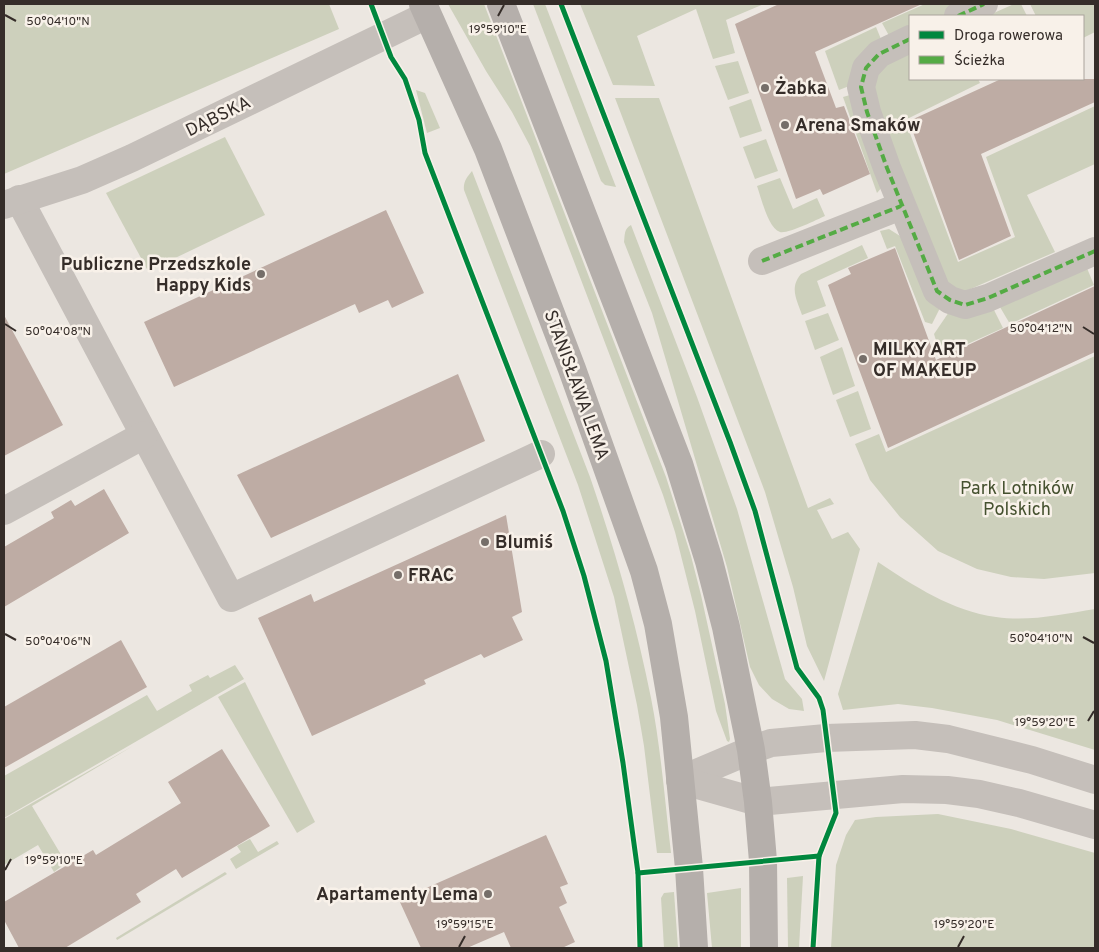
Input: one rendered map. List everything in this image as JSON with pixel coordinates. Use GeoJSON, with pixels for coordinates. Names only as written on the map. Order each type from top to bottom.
{"type":"FeatureCollection","features":[{"type":"Feature","properties":{"kind":"main road"},"geometry":{"type":"LineString","coordinates":[[501,4],[675,455],[690,496],[709,561],[726,627],[758,802],[763,861],[764,948]]}},
{"type":"Feature","properties":{"kind":"main road","name":"STANISŁAWA LEMA"},"geometry":{"type":"LineString","coordinates":[[425,9],[488,149],[572,369],[644,571],[658,624],[674,717],[689,868],[694,948]]}},
{"type":"Feature","properties":{"kind":"street"},"geometry":{"type":"LineString","coordinates":[[960,15],[984,4]]}},
{"type":"Feature","properties":{"kind":"street","name":"DĄBSKA"},"geometry":{"type":"LineString","coordinates":[[12,202],[82,180],[132,158],[425,9]]}},
{"type":"Feature","properties":{"kind":"street"},"geometry":{"type":"LineString","coordinates":[[909,39],[879,54],[866,68],[861,86],[867,112],[901,206],[937,291],[950,300],[965,305],[991,297],[1095,252]]}},
{"type":"Feature","properties":{"kind":"street"},"geometry":{"type":"LineString","coordinates":[[12,202],[144,435],[231,598],[541,454]]}},
{"type":"Feature","properties":{"kind":"street"},"geometry":{"type":"LineString","coordinates":[[762,261],[901,206]]}},
{"type":"Feature","properties":{"kind":"street"},"geometry":{"type":"LineString","coordinates":[[4,510],[144,435]]}},
{"type":"Feature","properties":{"kind":"street"},"geometry":{"type":"LineString","coordinates":[[680,780],[750,750],[772,744],[800,740],[915,735],[948,739],[1032,760],[1095,780]]}},
{"type":"Feature","properties":{"kind":"street"},"geometry":{"type":"LineString","coordinates":[[680,780],[758,802],[903,789],[947,790],[979,794],[1095,825]]}},
{"type":"Feature","properties":{"kind":"green space"},"geometry":{"type":"Polygon","coordinates":[[[4,4],[329,4],[339,29],[4,174],[4,4]]]}},
{"type":"Feature","properties":{"kind":"green space"},"geometry":{"type":"Polygon","coordinates":[[[448,4],[484,4],[666,477],[691,556],[701,595],[725,704],[729,742],[716,711],[695,611],[675,532],[663,495],[530,146],[448,4]]]}},
{"type":"Feature","properties":{"kind":"green space"},"geometry":{"type":"Polygon","coordinates":[[[533,4],[545,4],[616,187],[605,185],[601,181],[533,4]]]}},
{"type":"Feature","properties":{"kind":"green space"},"geometry":{"type":"Polygon","coordinates":[[[580,4],[764,4],[726,20],[735,53],[713,59],[696,9],[637,36],[655,86],[613,85],[580,4]]]}},
{"type":"Feature","properties":{"kind":"green space"},"geometry":{"type":"Polygon","coordinates":[[[925,4],[973,4],[948,15],[909,15],[909,33],[892,41],[882,23],[925,4]]]}},
{"type":"Feature","properties":{"kind":"green space"},"geometry":{"type":"Polygon","coordinates":[[[1014,4],[1021,4],[1026,15],[989,15],[1014,4]]]}},
{"type":"Feature","properties":{"kind":"green space"},"geometry":{"type":"Polygon","coordinates":[[[1030,4],[1095,4],[1095,32],[1084,38],[1084,15],[1036,15],[1030,4]]]}},
{"type":"Feature","properties":{"kind":"green space"},"geometry":{"type":"Polygon","coordinates":[[[876,27],[883,44],[857,83],[839,90],[825,51],[876,27]]]}},
{"type":"Feature","properties":{"kind":"green space"},"geometry":{"type":"Polygon","coordinates":[[[909,51],[909,80],[978,80],[980,83],[905,120],[958,262],[1015,237],[986,157],[1095,106],[1095,164],[1027,195],[1055,252],[966,291],[953,289],[943,280],[869,86],[876,71],[909,51]]]}},
{"type":"Feature","properties":{"kind":"green space"},"geometry":{"type":"Polygon","coordinates":[[[738,61],[749,93],[728,100],[715,66],[738,61]]]}},
{"type":"Feature","properties":{"kind":"green space"},"geometry":{"type":"Polygon","coordinates":[[[416,90],[425,93],[440,128],[427,133],[416,90]]]}},
{"type":"Feature","properties":{"kind":"green space"},"geometry":{"type":"Polygon","coordinates":[[[857,93],[882,187],[877,193],[843,97],[857,93]]]}},
{"type":"Feature","properties":{"kind":"green space"},"geometry":{"type":"Polygon","coordinates":[[[615,98],[659,98],[808,508],[830,498],[834,504],[817,510],[832,539],[848,532],[860,549],[824,681],[807,646],[793,587],[765,492],[615,98]]]}},
{"type":"Feature","properties":{"kind":"green space"},"geometry":{"type":"Polygon","coordinates":[[[751,99],[762,131],[740,138],[729,107],[751,99]]]}},
{"type":"Feature","properties":{"kind":"green space"},"geometry":{"type":"Polygon","coordinates":[[[225,137],[265,215],[148,271],[106,193],[225,137]]]}},
{"type":"Feature","properties":{"kind":"green space"},"geometry":{"type":"Polygon","coordinates":[[[766,139],[778,171],[755,179],[743,147],[766,139]]]}},
{"type":"Feature","properties":{"kind":"green space"},"geometry":{"type":"Polygon","coordinates":[[[472,171],[590,477],[616,559],[632,614],[651,698],[660,756],[671,853],[657,853],[644,746],[614,597],[578,485],[464,190],[465,182],[472,171]]]}},
{"type":"Feature","properties":{"kind":"green space"},"geometry":{"type":"Polygon","coordinates":[[[780,178],[793,209],[817,198],[825,216],[789,231],[780,232],[776,229],[769,219],[757,186],[780,178]]]}},
{"type":"Feature","properties":{"kind":"green space"},"geometry":{"type":"Polygon","coordinates":[[[631,225],[697,397],[737,509],[785,679],[802,699],[804,711],[789,709],[772,699],[759,685],[750,667],[727,567],[652,313],[624,242],[626,230],[631,225]]]}},
{"type":"Feature","properties":{"kind":"green space"},"geometry":{"type":"Polygon","coordinates":[[[889,229],[900,236],[940,308],[932,324],[925,322],[895,246],[887,249],[880,231],[889,229]]]}},
{"type":"Feature","properties":{"kind":"green space"},"geometry":{"type":"Polygon","coordinates":[[[862,245],[868,258],[817,281],[826,306],[802,315],[795,294],[795,284],[801,274],[862,245]]]}},
{"type":"Feature","properties":{"kind":"green space"},"geometry":{"type":"Polygon","coordinates":[[[1084,261],[1094,285],[1010,324],[997,302],[1084,261]]]}},
{"type":"Feature","properties":{"kind":"green space"},"geometry":{"type":"Polygon","coordinates":[[[992,306],[1003,328],[941,356],[934,334],[949,312],[992,306]]]}},
{"type":"Feature","properties":{"kind":"green space"},"geometry":{"type":"Polygon","coordinates":[[[828,313],[839,340],[815,350],[805,321],[828,313]]]}},
{"type":"Feature","properties":{"kind":"green space"},"geometry":{"type":"Polygon","coordinates":[[[842,347],[855,386],[833,395],[820,357],[842,347]]]}},
{"type":"Feature","properties":{"kind":"green space","name":"Park Lotników Polskich"},"geometry":{"type":"Polygon","coordinates":[[[1095,356],[1095,573],[1044,579],[1011,577],[977,569],[938,551],[900,517],[870,480],[855,444],[879,434],[886,452],[1095,356]]]}},
{"type":"Feature","properties":{"kind":"green space"},"geometry":{"type":"Polygon","coordinates":[[[858,391],[871,429],[850,437],[836,400],[858,391]]]}},
{"type":"Feature","properties":{"kind":"green space"},"geometry":{"type":"Polygon","coordinates":[[[878,562],[934,596],[980,614],[1021,619],[1095,609],[1095,750],[997,720],[932,708],[898,704],[843,710],[838,694],[878,562]]]}},
{"type":"Feature","properties":{"kind":"green space"},"geometry":{"type":"Polygon","coordinates":[[[235,665],[244,679],[4,818],[4,776],[147,695],[157,711],[192,691],[189,685],[208,675],[210,678],[235,665]]]}},
{"type":"Feature","properties":{"kind":"green space"},"geometry":{"type":"Polygon","coordinates":[[[245,682],[315,822],[297,833],[218,697],[245,682]]]}},
{"type":"Feature","properties":{"kind":"green space"},"geometry":{"type":"Polygon","coordinates":[[[133,746],[32,806],[66,863],[54,872],[38,845],[4,865],[4,819],[133,746]]]}},
{"type":"Feature","properties":{"kind":"green space"},"geometry":{"type":"Polygon","coordinates":[[[938,814],[1011,829],[1095,853],[1095,948],[831,948],[836,865],[846,835],[855,820],[938,814]]]}},
{"type":"Feature","properties":{"kind":"green space"},"geometry":{"type":"Polygon","coordinates":[[[250,839],[258,852],[277,841],[279,844],[236,869],[230,859],[241,852],[237,846],[250,839]]]}},
{"type":"Feature","properties":{"kind":"green space"},"geometry":{"type":"Polygon","coordinates":[[[225,872],[227,874],[117,940],[116,938],[225,872]]]}},
{"type":"Feature","properties":{"kind":"green space"},"geometry":{"type":"Polygon","coordinates":[[[803,876],[799,948],[788,948],[787,878],[803,876]]]}},
{"type":"Feature","properties":{"kind":"green space"},"geometry":{"type":"Polygon","coordinates":[[[741,888],[741,948],[712,948],[707,893],[741,888]]]}},
{"type":"Feature","properties":{"kind":"green space"},"geometry":{"type":"Polygon","coordinates":[[[674,892],[678,948],[664,948],[661,898],[664,893],[674,892]]]}},
{"type":"Feature","properties":{"kind":"building"},"geometry":{"type":"Polygon","coordinates":[[[779,4],[922,4],[815,52],[836,108],[844,106],[870,174],[823,195],[820,189],[796,199],[735,24],[779,4]]]}},
{"type":"Feature","properties":{"kind":"building"},"geometry":{"type":"Polygon","coordinates":[[[1095,79],[1095,102],[981,154],[1011,236],[959,260],[909,121],[999,80],[1095,79]]]}},
{"type":"Feature","properties":{"kind":"building"},"geometry":{"type":"Polygon","coordinates":[[[386,210],[424,293],[392,308],[388,300],[359,313],[355,304],[174,387],[144,322],[386,210]]]}},
{"type":"Feature","properties":{"kind":"building"},"geometry":{"type":"Polygon","coordinates":[[[895,248],[936,360],[1095,286],[1095,352],[888,448],[828,285],[851,274],[848,268],[895,248]]]}},
{"type":"Feature","properties":{"kind":"building"},"geometry":{"type":"Polygon","coordinates":[[[4,315],[63,425],[4,456],[4,315]]]}},
{"type":"Feature","properties":{"kind":"building"},"geometry":{"type":"Polygon","coordinates":[[[458,374],[485,441],[271,538],[237,475],[458,374]]]}},
{"type":"Feature","properties":{"kind":"building"},"geometry":{"type":"Polygon","coordinates":[[[104,489],[129,533],[4,607],[4,547],[54,518],[51,512],[71,500],[75,506],[104,489]]]}},
{"type":"Feature","properties":{"kind":"building"},"geometry":{"type":"Polygon","coordinates":[[[506,515],[522,612],[512,617],[523,640],[484,658],[481,654],[424,680],[426,684],[312,736],[258,618],[311,594],[314,602],[506,515]]]}},
{"type":"Feature","properties":{"kind":"building"},"geometry":{"type":"Polygon","coordinates":[[[121,640],[147,687],[4,768],[4,707],[121,640]]]}},
{"type":"Feature","properties":{"kind":"building"},"geometry":{"type":"Polygon","coordinates":[[[222,749],[270,826],[182,878],[176,869],[136,894],[141,902],[65,948],[19,948],[4,920],[4,902],[93,850],[96,855],[181,803],[168,782],[222,749]]]}},
{"type":"Feature","properties":{"kind":"building","name":"Apartamenty Lema"},"geometry":{"type":"Polygon","coordinates":[[[546,835],[568,884],[560,887],[567,903],[559,907],[575,942],[562,948],[511,948],[504,932],[467,948],[421,948],[399,900],[546,835]]]}},
{"type":"Feature","properties":{"kind":"marked path"},"geometry":{"type":"LineString","coordinates":[[960,15],[984,4]]}},
{"type":"Feature","properties":{"kind":"marked path"},"geometry":{"type":"LineString","coordinates":[[909,39],[879,54],[866,68],[861,87],[867,112],[887,168],[937,291],[950,300],[965,305],[988,298],[1095,251]]}},
{"type":"Feature","properties":{"kind":"marked path"},"geometry":{"type":"LineString","coordinates":[[762,261],[901,206]]}},
{"type":"Feature","properties":{"kind":"cycle path"},"geometry":{"type":"LineString","coordinates":[[371,4],[391,57],[405,79],[419,120],[425,153],[563,511],[584,576],[606,661],[623,763],[638,873],[640,948]]}},
{"type":"Feature","properties":{"kind":"cycle path"},"geometry":{"type":"LineString","coordinates":[[561,4],[755,511],[797,668],[819,698],[823,710],[836,813],[819,856],[813,948]]}},
{"type":"Feature","properties":{"kind":"cycle path"},"geometry":{"type":"LineString","coordinates":[[638,873],[819,856]]}},
{"type":"Feature","properties":{"kind":"place","name":"Żabka"},"geometry":{"type":"Point","coordinates":[765,88]}},
{"type":"Feature","properties":{"kind":"place","name":"Arena Smaków"},"geometry":{"type":"Point","coordinates":[785,125]}},
{"type":"Feature","properties":{"kind":"place","name":"Publiczne Przedszkole Happy Kids"},"geometry":{"type":"Point","coordinates":[261,274]}},
{"type":"Feature","properties":{"kind":"place","name":"MILKY ART OF MAKEUP"},"geometry":{"type":"Point","coordinates":[863,359]}},
{"type":"Feature","properties":{"kind":"place","name":"Blumiś"},"geometry":{"type":"Point","coordinates":[485,542]}},
{"type":"Feature","properties":{"kind":"place","name":"FRAC"},"geometry":{"type":"Point","coordinates":[398,575]}},
{"type":"Feature","properties":{"kind":"place","name":"Apartamenty Lema"},"geometry":{"type":"Point","coordinates":[488,894]}}]}
